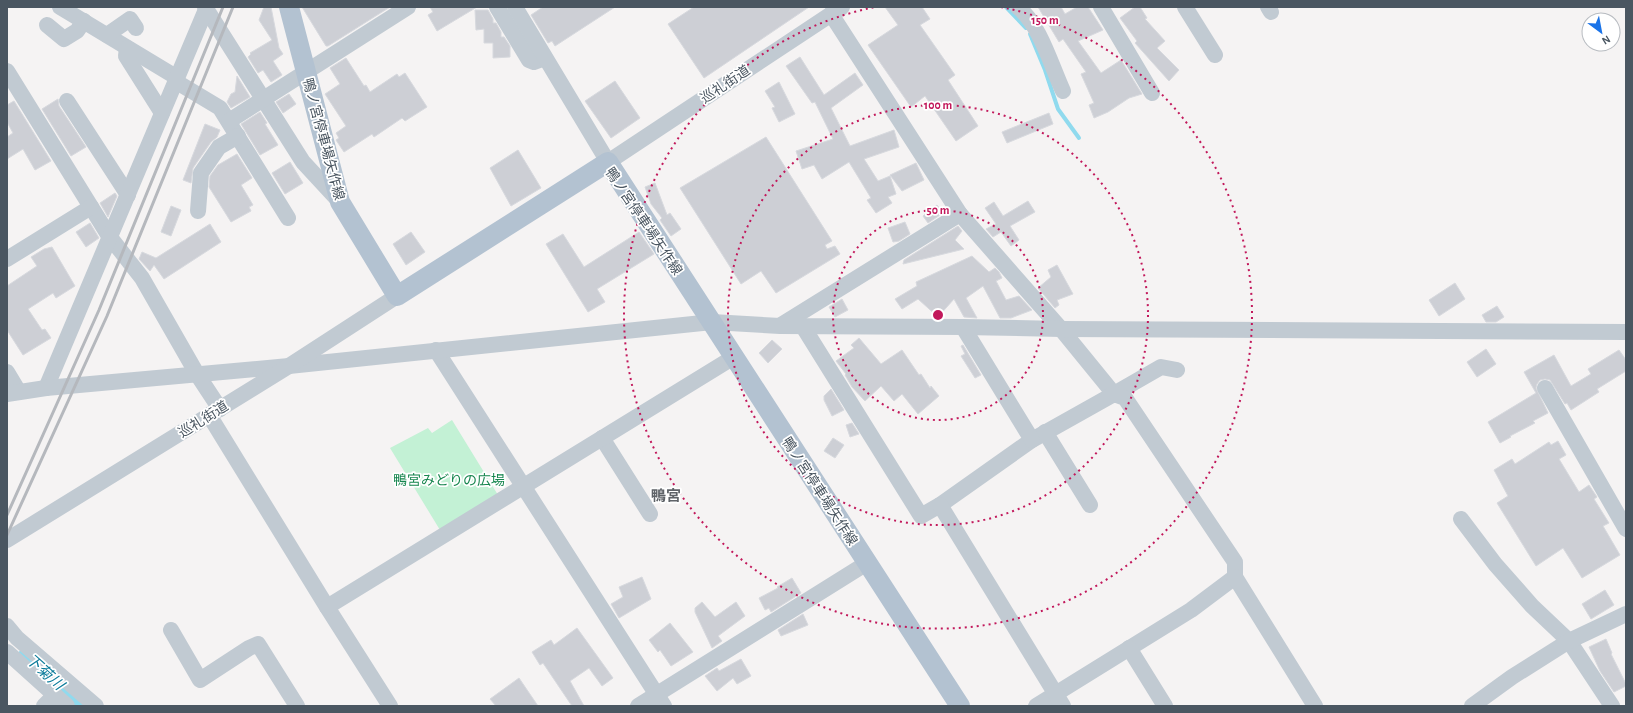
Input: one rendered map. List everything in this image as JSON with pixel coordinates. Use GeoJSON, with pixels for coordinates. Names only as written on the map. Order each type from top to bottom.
{"type":"FeatureCollection","features":[{"type":"Feature","properties":{"kind":"main road","name":"鴨ノ宮停車場矢作線"},"geometry":{"type":"LineString","coordinates":[[289,7],[340,202],[397,296],[608,162],[960,706]]}},
{"type":"Feature","properties":{"kind":"street"},"geometry":{"type":"LineString","coordinates":[[60,7],[220,108],[288,218]]}},
{"type":"Feature","properties":{"kind":"street"},"geometry":{"type":"LineString","coordinates":[[229,121],[408,7]]}},
{"type":"Feature","properties":{"kind":"street"},"geometry":{"type":"LineString","coordinates":[[497,7],[529,60],[534,62],[545,58]]}},
{"type":"Feature","properties":{"kind":"street"},"geometry":{"type":"LineString","coordinates":[[515,7],[608,162]]}},
{"type":"Feature","properties":{"kind":"street"},"geometry":{"type":"LineString","coordinates":[[1018,7],[1025,13],[1038,33],[1063,91]]}},
{"type":"Feature","properties":{"kind":"street"},"geometry":{"type":"LineString","coordinates":[[1101,7],[1152,93]]}},
{"type":"Feature","properties":{"kind":"street"},"geometry":{"type":"LineString","coordinates":[[1185,7],[1215,55]]}},
{"type":"Feature","properties":{"kind":"street"},"geometry":{"type":"LineString","coordinates":[[46,388],[206,8]]}},
{"type":"Feature","properties":{"kind":"street"},"geometry":{"type":"LineString","coordinates":[[206,8],[303,162],[340,202]]}},
{"type":"Feature","properties":{"kind":"street"},"geometry":{"type":"LineString","coordinates":[[830,11],[960,214],[1061,329],[1114,394],[1125,398],[1235,562],[1235,577],[1313,705]]}},
{"type":"Feature","properties":{"kind":"street","name":"巡礼街道"},"geometry":{"type":"LineString","coordinates":[[608,162],[830,11]]}},
{"type":"Feature","properties":{"kind":"street"},"geometry":{"type":"LineString","coordinates":[[106,35],[130,19],[136,28]]}},
{"type":"Feature","properties":{"kind":"street"},"geometry":{"type":"LineString","coordinates":[[47,25],[64,39],[77,31],[84,21]]}},
{"type":"Feature","properties":{"kind":"street"},"geometry":{"type":"LineString","coordinates":[[127,48],[126,56],[162,113]]}},
{"type":"Feature","properties":{"kind":"street"},"geometry":{"type":"LineString","coordinates":[[7,71],[109,236],[142,278],[197,374],[215,412],[327,607],[390,706]]}},
{"type":"Feature","properties":{"kind":"street"},"geometry":{"type":"LineString","coordinates":[[67,100],[128,196]]}},
{"type":"Feature","properties":{"kind":"street"},"geometry":{"type":"LineString","coordinates":[[198,211],[201,173],[219,147],[238,136]]}},
{"type":"Feature","properties":{"kind":"street"},"geometry":{"type":"LineString","coordinates":[[7,259],[91,207]]}},
{"type":"Feature","properties":{"kind":"street"},"geometry":{"type":"LineString","coordinates":[[780,326],[960,214]]}},
{"type":"Feature","properties":{"kind":"street","name":"巡礼街道"},"geometry":{"type":"LineString","coordinates":[[7,540],[290,366],[397,296]]}},
{"type":"Feature","properties":{"kind":"street"},"geometry":{"type":"LineString","coordinates":[[7,372],[13,393],[46,388],[290,366],[712,322],[780,326],[963,326],[1061,329],[1626,332]]}},
{"type":"Feature","properties":{"kind":"street"},"geometry":{"type":"LineString","coordinates":[[802,325],[921,516],[940,505],[1039,436],[1161,367],[1177,370]]}},
{"type":"Feature","properties":{"kind":"street"},"geometry":{"type":"LineString","coordinates":[[963,326],[1039,436],[1090,505]]}},
{"type":"Feature","properties":{"kind":"street"},"geometry":{"type":"LineString","coordinates":[[436,350],[660,700]]}},
{"type":"Feature","properties":{"kind":"street"},"geometry":{"type":"LineString","coordinates":[[327,607],[734,357]]}},
{"type":"Feature","properties":{"kind":"street"},"geometry":{"type":"LineString","coordinates":[[1545,388],[1626,529]]}},
{"type":"Feature","properties":{"kind":"street"},"geometry":{"type":"LineString","coordinates":[[602,438],[650,514]]}},
{"type":"Feature","properties":{"kind":"street"},"geometry":{"type":"LineString","coordinates":[[940,505],[1059,700]]}},
{"type":"Feature","properties":{"kind":"street"},"geometry":{"type":"LineString","coordinates":[[1461,519],[1495,564],[1532,606],[1569,641],[1604,703]]}},
{"type":"Feature","properties":{"kind":"street"},"geometry":{"type":"LineString","coordinates":[[638,706],[660,700],[867,563]]}},
{"type":"Feature","properties":{"kind":"street"},"geometry":{"type":"LineString","coordinates":[[1036,706],[1059,700],[1129,648],[1191,610],[1235,577]]}},
{"type":"Feature","properties":{"kind":"street"},"geometry":{"type":"LineString","coordinates":[[1472,706],[1512,677],[1569,641],[1626,614]]}},
{"type":"Feature","properties":{"kind":"street"},"geometry":{"type":"LineString","coordinates":[[7,626],[17,638],[96,706]]}},
{"type":"Feature","properties":{"kind":"street"},"geometry":{"type":"LineString","coordinates":[[171,630],[200,680],[249,648],[258,644],[297,706]]}},
{"type":"Feature","properties":{"kind":"street"},"geometry":{"type":"LineString","coordinates":[[1129,648],[1165,706]]}},
{"type":"Feature","properties":{"kind":"street"},"geometry":{"type":"LineString","coordinates":[[7,652],[49,700],[67,706]]}},
{"type":"Feature","properties":{"kind":"green space","name":"鴨宮みどりの広場"},"geometry":{"type":"Polygon","coordinates":[[[452,420],[498,495],[440,530],[390,448],[428,428],[432,433],[452,420]]]}},
{"type":"Feature","properties":{"kind":"building"},"geometry":{"type":"Polygon","coordinates":[[[264,7],[271,7],[279,48],[283,54],[273,61],[282,75],[271,82],[263,70],[258,73],[248,57],[251,54],[250,53],[272,40],[259,20],[264,7]]]}},
{"type":"Feature","properties":{"kind":"building"},"geometry":{"type":"Polygon","coordinates":[[[302,7],[390,7],[326,46],[302,7]]]}},
{"type":"Feature","properties":{"kind":"building"},"geometry":{"type":"Polygon","coordinates":[[[430,7],[477,7],[437,31],[428,15],[433,12],[430,7]]]}},
{"type":"Feature","properties":{"kind":"building"},"geometry":{"type":"Polygon","coordinates":[[[543,7],[615,7],[555,46],[552,41],[548,43],[531,15],[543,7]]]}},
{"type":"Feature","properties":{"kind":"building"},"geometry":{"type":"Polygon","coordinates":[[[694,7],[809,7],[704,78],[668,24],[694,7]]]}},
{"type":"Feature","properties":{"kind":"building"},"geometry":{"type":"Polygon","coordinates":[[[885,7],[922,7],[930,19],[920,25],[955,75],[948,80],[978,126],[956,141],[925,96],[911,107],[868,45],[898,25],[885,7]]]}},
{"type":"Feature","properties":{"kind":"building"},"geometry":{"type":"Polygon","coordinates":[[[1038,7],[1061,7],[1065,14],[1077,7],[1088,7],[1103,30],[1078,41],[1101,73],[1121,60],[1142,94],[1129,98],[1108,112],[1094,118],[1089,105],[1094,103],[1081,74],[1086,72],[1063,39],[1059,42],[1038,7]]]}},
{"type":"Feature","properties":{"kind":"building"},"geometry":{"type":"Polygon","coordinates":[[[1135,7],[1140,7],[1147,18],[1145,19],[1165,41],[1157,48],[1179,70],[1169,81],[1135,43],[1137,41],[1120,18],[1135,7]]]}},
{"type":"Feature","properties":{"kind":"building"},"geometry":{"type":"Polygon","coordinates":[[[475,10],[488,10],[493,19],[493,23],[496,23],[501,32],[501,37],[504,37],[510,46],[510,57],[493,58],[493,43],[484,43],[484,29],[476,30],[475,10]]]}},
{"type":"Feature","properties":{"kind":"building"},"geometry":{"type":"Polygon","coordinates":[[[800,57],[824,95],[855,73],[863,85],[831,108],[850,146],[894,130],[899,147],[864,159],[878,181],[890,176],[896,194],[888,197],[892,203],[876,213],[867,200],[871,198],[849,162],[822,179],[814,165],[802,169],[796,151],[833,139],[815,102],[812,103],[786,66],[800,57]]]}},
{"type":"Feature","properties":{"kind":"building"},"geometry":{"type":"Polygon","coordinates":[[[346,58],[364,86],[366,85],[370,92],[397,74],[399,77],[405,73],[427,107],[405,121],[402,118],[374,137],[372,134],[344,152],[336,140],[339,138],[336,133],[346,126],[325,94],[340,84],[330,68],[346,58]]]}},
{"type":"Feature","properties":{"kind":"building"},"geometry":{"type":"Polygon","coordinates":[[[237,76],[250,97],[231,108],[227,102],[231,94],[235,92],[237,76]]]}},
{"type":"Feature","properties":{"kind":"building"},"geometry":{"type":"Polygon","coordinates":[[[615,81],[640,118],[611,138],[585,101],[615,81]]]}},
{"type":"Feature","properties":{"kind":"building"},"geometry":{"type":"Polygon","coordinates":[[[779,82],[795,114],[779,122],[772,108],[775,107],[765,91],[779,82]]]}},
{"type":"Feature","properties":{"kind":"building"},"geometry":{"type":"Polygon","coordinates":[[[289,94],[296,104],[283,113],[276,102],[289,94]]]}},
{"type":"Feature","properties":{"kind":"building"},"geometry":{"type":"Polygon","coordinates":[[[58,99],[59,106],[86,147],[71,156],[42,109],[58,99]]]}},
{"type":"Feature","properties":{"kind":"building"},"geometry":{"type":"Polygon","coordinates":[[[14,101],[51,161],[35,170],[23,149],[7,159],[7,137],[13,133],[7,122],[7,105],[14,101]]]}},
{"type":"Feature","properties":{"kind":"building"},"geometry":{"type":"Polygon","coordinates":[[[260,112],[267,123],[265,124],[278,145],[260,155],[241,124],[260,112]]]}},
{"type":"Feature","properties":{"kind":"building"},"geometry":{"type":"Polygon","coordinates":[[[1049,113],[1053,124],[1007,143],[1002,132],[1049,113]]]}},
{"type":"Feature","properties":{"kind":"building"},"geometry":{"type":"Polygon","coordinates":[[[205,124],[220,130],[217,137],[211,142],[193,168],[191,183],[183,180],[205,124]]]}},
{"type":"Feature","properties":{"kind":"building"},"geometry":{"type":"Polygon","coordinates":[[[766,137],[832,241],[825,245],[827,249],[835,246],[840,254],[776,293],[761,271],[741,284],[680,188],[766,137]]]}},
{"type":"Feature","properties":{"kind":"building"},"geometry":{"type":"Polygon","coordinates":[[[518,150],[541,188],[511,206],[490,168],[518,150]]]}},
{"type":"Feature","properties":{"kind":"building"},"geometry":{"type":"Polygon","coordinates":[[[237,154],[252,178],[241,185],[253,205],[249,207],[251,211],[231,222],[209,187],[210,176],[218,165],[237,154]]]}},
{"type":"Feature","properties":{"kind":"building"},"geometry":{"type":"Polygon","coordinates":[[[290,162],[303,183],[285,194],[272,173],[290,162]]]}},
{"type":"Feature","properties":{"kind":"building"},"geometry":{"type":"Polygon","coordinates":[[[916,163],[924,180],[902,191],[890,175],[916,163]]]}},
{"type":"Feature","properties":{"kind":"building"},"geometry":{"type":"Polygon","coordinates":[[[655,183],[667,215],[670,213],[681,229],[671,236],[660,220],[662,218],[651,204],[645,187],[655,183]]]}},
{"type":"Feature","properties":{"kind":"building"},"geometry":{"type":"Polygon","coordinates":[[[115,193],[117,196],[108,217],[100,203],[115,193]]]}},
{"type":"Feature","properties":{"kind":"building"},"geometry":{"type":"Polygon","coordinates":[[[1028,201],[1035,212],[1010,226],[1019,240],[1011,246],[1001,232],[993,237],[986,229],[996,224],[985,208],[994,202],[1003,216],[1028,201]]]}},
{"type":"Feature","properties":{"kind":"building"},"geometry":{"type":"Polygon","coordinates":[[[937,205],[943,213],[928,223],[923,216],[937,205]]]}},
{"type":"Feature","properties":{"kind":"building"},"geometry":{"type":"Polygon","coordinates":[[[171,206],[181,210],[171,236],[161,232],[171,206]]]}},
{"type":"Feature","properties":{"kind":"building"},"geometry":{"type":"Polygon","coordinates":[[[905,222],[910,234],[899,241],[893,242],[888,228],[905,222]]]}},
{"type":"Feature","properties":{"kind":"building"},"geometry":{"type":"Polygon","coordinates":[[[90,223],[99,238],[86,247],[76,232],[90,223]]]}},
{"type":"Feature","properties":{"kind":"building"},"geometry":{"type":"Polygon","coordinates":[[[210,224],[221,242],[164,279],[154,265],[150,271],[139,259],[142,252],[156,258],[210,224]]]}},
{"type":"Feature","properties":{"kind":"building"},"geometry":{"type":"Polygon","coordinates":[[[958,226],[962,231],[955,240],[964,249],[903,264],[904,260],[958,226]]]}},
{"type":"Feature","properties":{"kind":"building"},"geometry":{"type":"Polygon","coordinates":[[[411,232],[425,252],[406,265],[393,244],[411,232]]]}},
{"type":"Feature","properties":{"kind":"building"},"geometry":{"type":"Polygon","coordinates":[[[639,232],[654,254],[597,289],[605,302],[588,312],[546,244],[563,234],[584,267],[639,232]]]}},
{"type":"Feature","properties":{"kind":"building"},"geometry":{"type":"Polygon","coordinates":[[[52,247],[75,286],[56,298],[53,293],[28,309],[42,330],[45,329],[51,338],[23,355],[7,330],[7,286],[37,266],[31,257],[44,249],[52,247]]]}},
{"type":"Feature","properties":{"kind":"building"},"geometry":{"type":"Polygon","coordinates":[[[972,256],[989,272],[995,268],[999,272],[1002,278],[996,281],[1006,300],[1019,296],[1032,310],[1011,318],[1000,318],[983,286],[966,298],[977,318],[964,317],[954,299],[938,317],[918,299],[902,309],[895,299],[917,286],[916,282],[972,256]]]}},
{"type":"Feature","properties":{"kind":"building"},"geometry":{"type":"Polygon","coordinates":[[[1057,265],[1073,294],[1057,300],[1059,305],[1055,308],[1038,288],[1051,277],[1048,270],[1057,265]]]}},
{"type":"Feature","properties":{"kind":"building"},"geometry":{"type":"Polygon","coordinates":[[[1455,283],[1465,299],[1439,316],[1429,300],[1455,283]]]}},
{"type":"Feature","properties":{"kind":"building"},"geometry":{"type":"Polygon","coordinates":[[[842,299],[848,310],[835,317],[829,307],[842,299]]]}},
{"type":"Feature","properties":{"kind":"building"},"geometry":{"type":"Polygon","coordinates":[[[1497,306],[1504,317],[1496,322],[1486,322],[1482,315],[1497,306]]]}},
{"type":"Feature","properties":{"kind":"building"},"geometry":{"type":"Polygon","coordinates":[[[859,338],[881,364],[902,350],[919,375],[921,374],[930,388],[931,386],[939,396],[918,414],[902,394],[894,401],[881,386],[865,401],[852,387],[845,375],[846,374],[836,361],[854,348],[851,345],[859,338]]]}},
{"type":"Feature","properties":{"kind":"building"},"geometry":{"type":"Polygon","coordinates":[[[772,340],[782,349],[768,363],[759,353],[772,340]]]}},
{"type":"Feature","properties":{"kind":"building"},"geometry":{"type":"Polygon","coordinates":[[[963,345],[981,375],[975,378],[961,356],[965,354],[961,346],[963,345]]]}},
{"type":"Feature","properties":{"kind":"building"},"geometry":{"type":"Polygon","coordinates":[[[1486,349],[1496,364],[1477,377],[1467,362],[1486,349]]]}},
{"type":"Feature","properties":{"kind":"building"},"geometry":{"type":"Polygon","coordinates":[[[1619,350],[1626,360],[1626,371],[1597,389],[1599,392],[1571,410],[1567,403],[1565,404],[1550,380],[1540,380],[1536,388],[1548,413],[1533,421],[1535,423],[1500,443],[1488,422],[1536,393],[1524,372],[1554,355],[1571,386],[1591,374],[1588,369],[1619,350]]]}},
{"type":"Feature","properties":{"kind":"building"},"geometry":{"type":"Polygon","coordinates":[[[831,389],[844,410],[832,416],[824,400],[824,396],[831,389]]]}},
{"type":"Feature","properties":{"kind":"building"},"geometry":{"type":"Polygon","coordinates":[[[852,423],[859,434],[850,437],[846,425],[852,423]]]}},
{"type":"Feature","properties":{"kind":"building"},"geometry":{"type":"Polygon","coordinates":[[[833,438],[844,445],[835,458],[824,451],[833,438]]]}},
{"type":"Feature","properties":{"kind":"building"},"geometry":{"type":"Polygon","coordinates":[[[1558,441],[1566,455],[1559,459],[1579,492],[1589,485],[1597,497],[1594,499],[1609,523],[1603,526],[1620,555],[1582,578],[1563,548],[1536,566],[1497,503],[1508,496],[1494,470],[1512,459],[1515,464],[1549,442],[1551,445],[1558,441]]]}},
{"type":"Feature","properties":{"kind":"building"},"geometry":{"type":"Polygon","coordinates":[[[642,577],[651,599],[619,618],[611,604],[623,597],[619,587],[642,577]]]}},
{"type":"Feature","properties":{"kind":"building"},"geometry":{"type":"Polygon","coordinates":[[[792,578],[801,593],[771,612],[769,608],[765,610],[759,598],[778,588],[777,587],[792,578]]]}},
{"type":"Feature","properties":{"kind":"building"},"geometry":{"type":"Polygon","coordinates":[[[1605,590],[1614,605],[1591,619],[1582,604],[1605,590]]]}},
{"type":"Feature","properties":{"kind":"building"},"geometry":{"type":"Polygon","coordinates":[[[702,602],[715,617],[736,602],[745,616],[718,636],[722,641],[712,648],[695,612],[695,608],[702,602]]]}},
{"type":"Feature","properties":{"kind":"building"},"geometry":{"type":"Polygon","coordinates":[[[803,614],[808,625],[781,636],[778,630],[803,614]]]}},
{"type":"Feature","properties":{"kind":"building"},"geometry":{"type":"Polygon","coordinates":[[[670,623],[693,652],[671,666],[660,650],[658,652],[649,640],[670,623]]]}},
{"type":"Feature","properties":{"kind":"building"},"geometry":{"type":"Polygon","coordinates":[[[577,628],[613,678],[602,686],[589,668],[570,681],[584,706],[572,706],[543,663],[540,665],[532,652],[551,640],[554,645],[577,628]]]}},
{"type":"Feature","properties":{"kind":"building"},"geometry":{"type":"Polygon","coordinates":[[[1606,639],[1612,653],[1611,654],[1626,684],[1626,686],[1614,692],[1600,671],[1589,647],[1606,639]]]}},
{"type":"Feature","properties":{"kind":"building"},"geometry":{"type":"Polygon","coordinates":[[[741,659],[751,676],[737,684],[733,678],[717,691],[705,676],[717,668],[719,671],[741,659]]]}},
{"type":"Feature","properties":{"kind":"building"},"geometry":{"type":"Polygon","coordinates":[[[519,678],[538,706],[496,706],[490,699],[519,678]]]}},
{"type":"Feature","properties":{"kind":"waterway"},"geometry":{"type":"LineString","coordinates":[[1006,7],[1026,28]]}},
{"type":"Feature","properties":{"kind":"waterway"},"geometry":{"type":"LineString","coordinates":[[1030,34],[1045,70],[1058,109],[1079,138]]}},
{"type":"Feature","properties":{"kind":"waterway","name":"下菊川"},"geometry":{"type":"LineString","coordinates":[[30,658],[82,706]]}},
{"type":"Feature","properties":{"kind":"railway"},"geometry":{"type":"LineString","coordinates":[[7,515],[99,310],[223,7]]}},
{"type":"Feature","properties":{"kind":"railway"},"geometry":{"type":"LineString","coordinates":[[7,535],[107,316],[233,7]]}},
{"type":"Feature","properties":{"kind":"district","name":"鴨宮"},"geometry":{"type":"Point","coordinates":[666,496]}}]}
